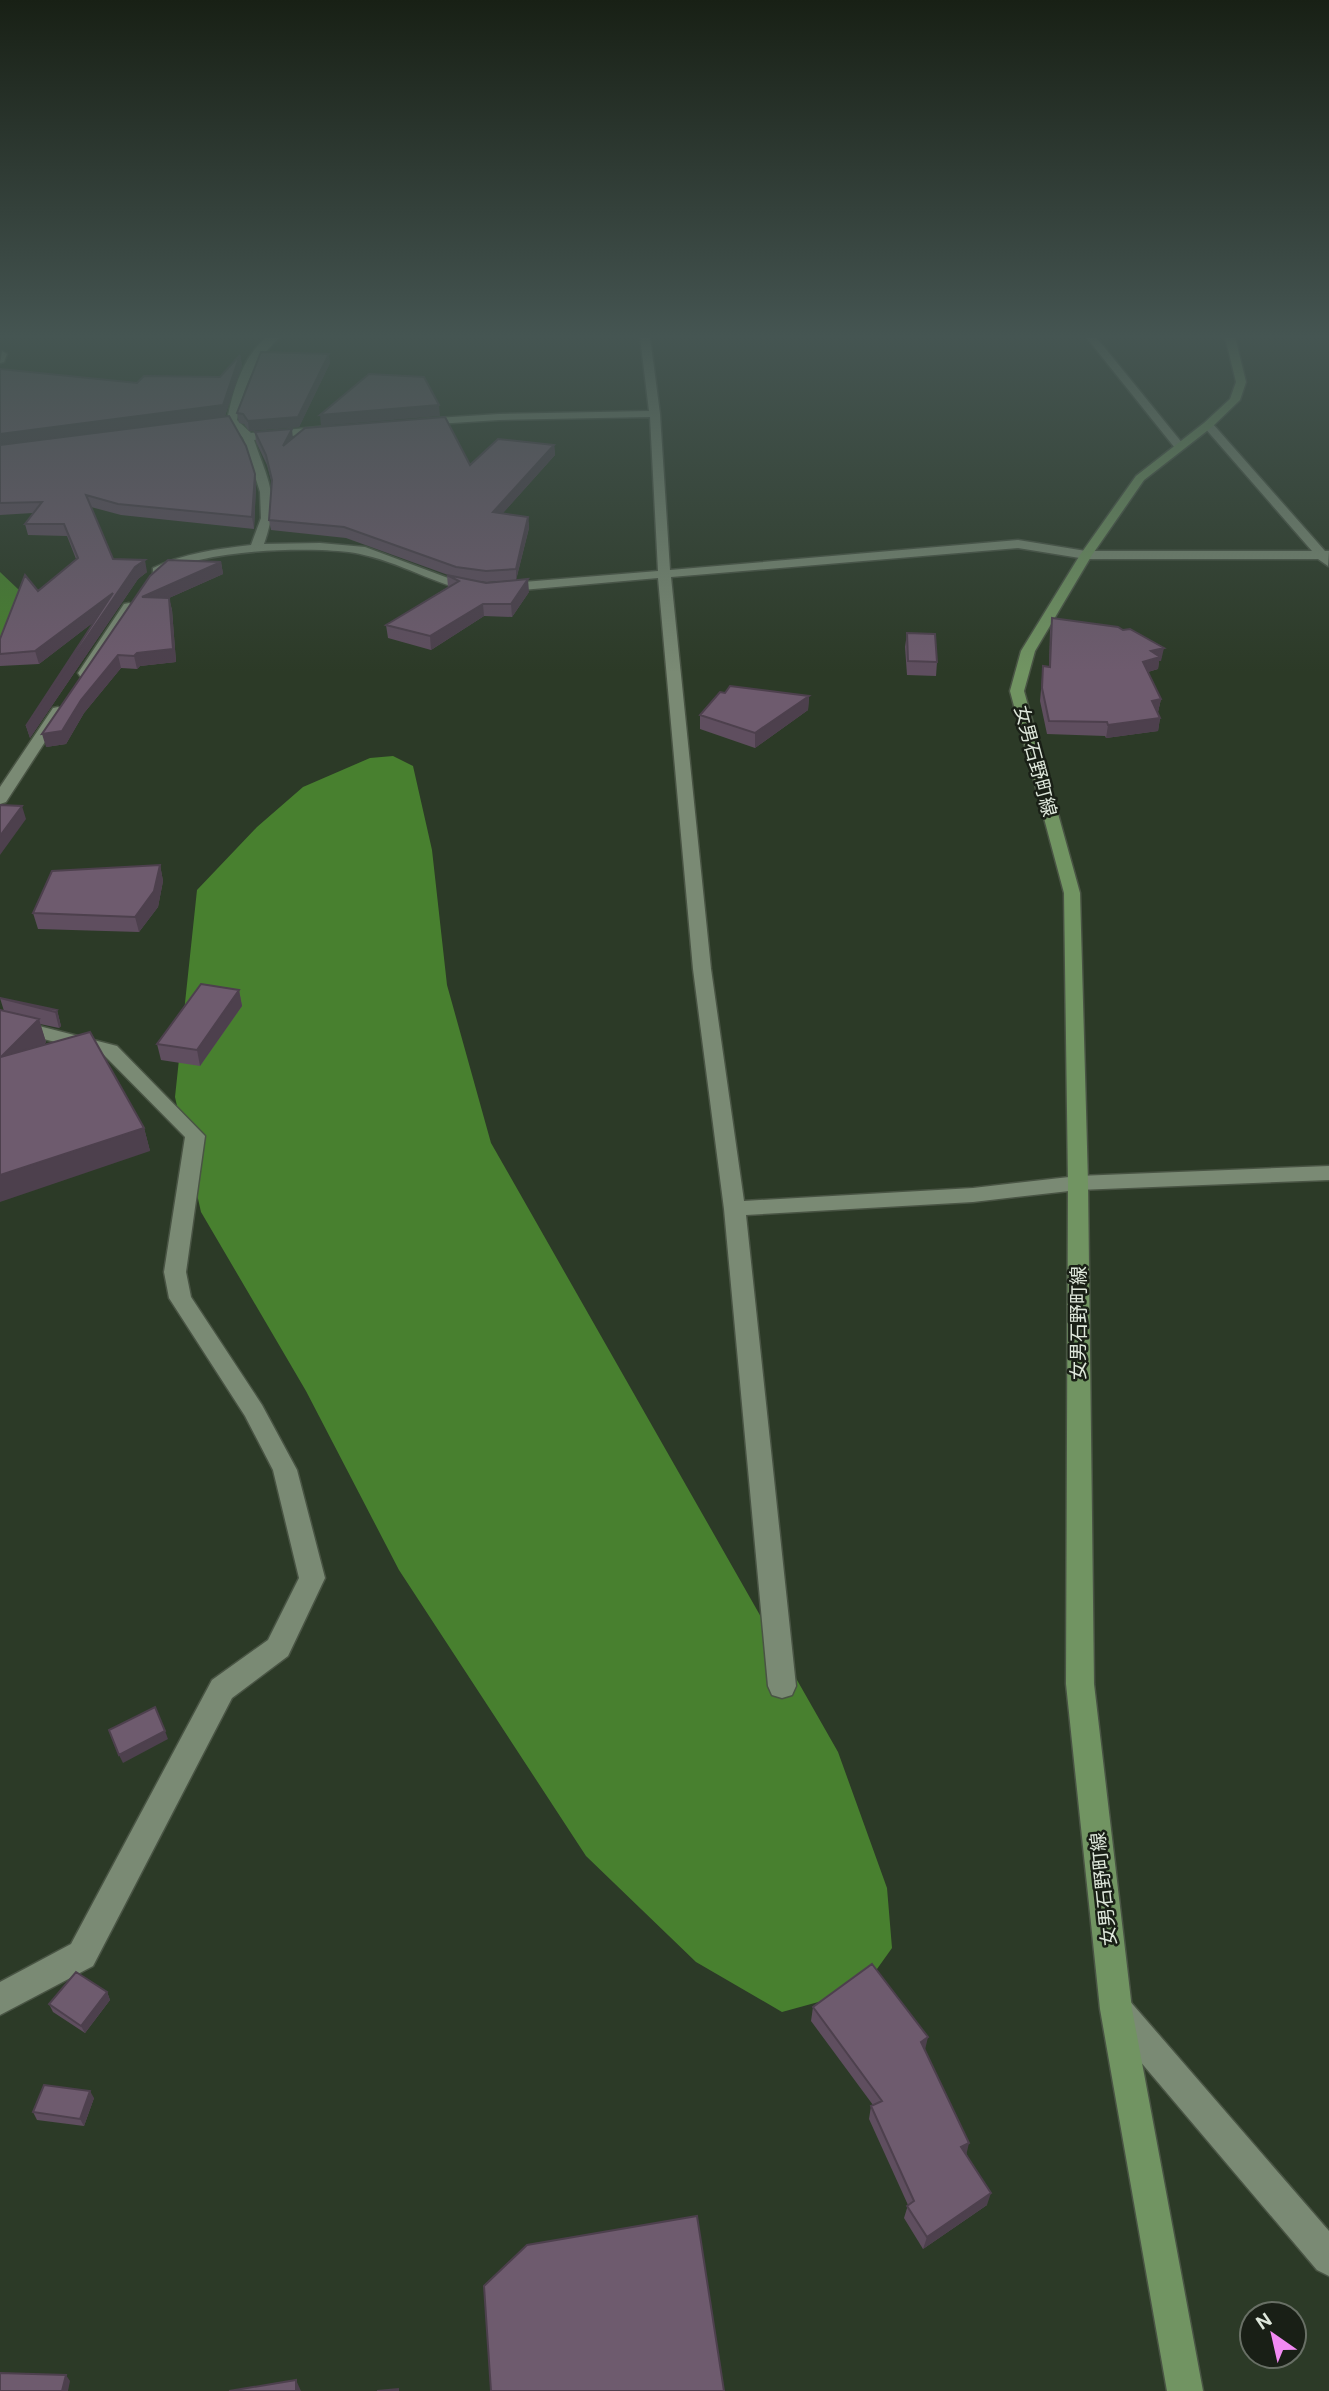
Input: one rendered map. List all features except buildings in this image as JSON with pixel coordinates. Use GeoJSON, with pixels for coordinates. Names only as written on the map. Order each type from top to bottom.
{"type":"FeatureCollection","features":[{"type":"Feature","properties":{"kind":"main road","name":"女男石野町線"},"geometry":{"type":"LineString","coordinates":[[1176,449],[1140,478],[1086,555],[1028,650],[1017,691],[1072,893],[1078,1183],[1080,1684],[1116,2009],[1185,2391]]}},
{"type":"Feature","properties":{"kind":"street"},"geometry":{"type":"LineString","coordinates":[[252,449],[266,492],[267,518],[256,550]]}},
{"type":"Feature","properties":{"kind":"street"},"geometry":{"type":"LineString","coordinates":[[657,449],[664,573],[702,970],[735,1209],[782,1686]]}},
{"type":"Feature","properties":{"kind":"street"},"geometry":{"type":"LineString","coordinates":[[1229,449],[1327,558]]}},
{"type":"Feature","properties":{"kind":"street"},"geometry":{"type":"LineString","coordinates":[[0,799],[142,588],[170,564],[209,555],[328,546],[367,551],[445,584],[467,588],[1018,544],[1086,555],[1327,558]]}},
{"type":"Feature","properties":{"kind":"street"},"geometry":{"type":"LineString","coordinates":[[0,1022],[110,1050],[195,1136],[175,1272],[180,1298],[254,1410],[285,1470],[312,1578],[278,1648],[222,1689],[82,1955],[0,1999]]}},
{"type":"Feature","properties":{"kind":"street"},"geometry":{"type":"LineString","coordinates":[[735,1209],[973,1195],[1078,1183],[1329,1173]]}},
{"type":"Feature","properties":{"kind":"street"},"geometry":{"type":"LineString","coordinates":[[1116,2009],[1329,2258]]}},
{"type":"Feature","properties":{"kind":"green space"},"geometry":{"type":"Polygon","coordinates":[[[0,572],[19,590],[0,664],[0,572]]]}},
{"type":"Feature","properties":{"kind":"green space"},"geometry":{"type":"Polygon","coordinates":[[[393,756],[413,766],[432,850],[447,985],[491,1143],[838,1752],[887,1888],[892,1948],[862,1990],[782,2012],[696,1962],[586,1856],[399,1570],[306,1391],[201,1212],[175,1097],[197,890],[257,827],[303,787],[370,758],[393,756]]]}}]}
